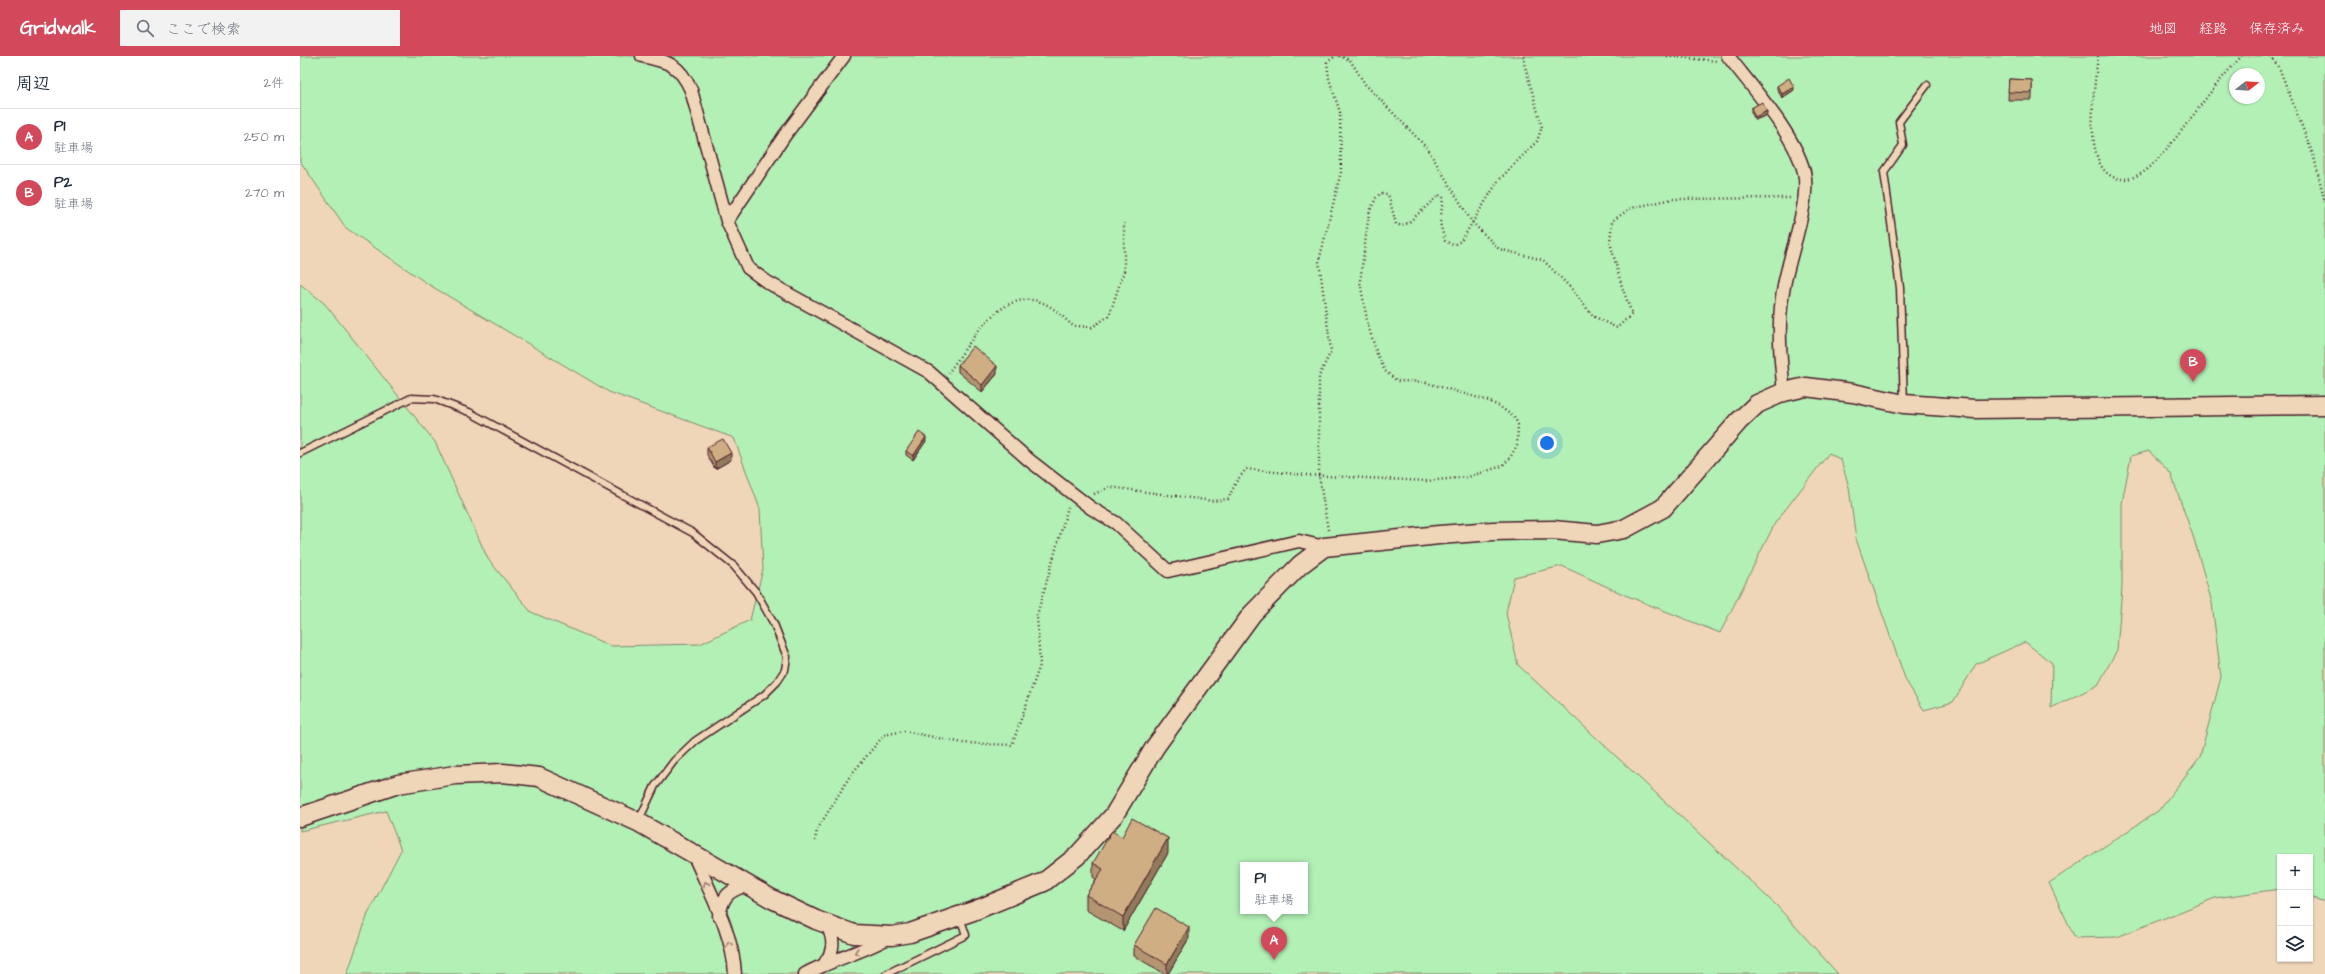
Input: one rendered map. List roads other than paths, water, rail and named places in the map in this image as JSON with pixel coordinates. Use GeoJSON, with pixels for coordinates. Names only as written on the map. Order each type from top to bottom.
{"type":"FeatureCollection","features":[{"type":"Feature","properties":{"kind":"street"},"geometry":{"type":"LineString","coordinates":[[642,56],[666,61],[683,73],[691,90],[727,221],[748,268],[767,282],[929,372],[1029,460],[1082,500],[1116,523],[1168,571],[1299,541],[1327,547],[1439,535],[1515,530],[1552,530],[1597,534],[1624,529],[1663,508],[1739,421],[1758,404],[1784,392],[1806,387],[1853,393],[1904,404],[1974,409],[2325,405]]}},
{"type":"Feature","properties":{"kind":"street"},"geometry":{"type":"LineString","coordinates":[[727,221],[785,135],[844,56]]}},
{"type":"Feature","properties":{"kind":"street"},"geometry":{"type":"LineString","coordinates":[[1730,59],[1786,132],[1804,173],[1805,198],[1783,287],[1779,343],[1784,392]]}},
{"type":"Feature","properties":{"kind":"street"},"geometry":{"type":"LineString","coordinates":[[300,817],[398,784],[455,775],[503,773],[538,777],[638,822],[802,914],[854,934],[892,936],[910,933],[959,916],[1044,882],[1077,856],[1114,815],[1155,747],[1252,614],[1300,565],[1327,547]]}},
{"type":"Feature","properties":{"kind":"street"},"geometry":{"type":"LineString","coordinates":[[692,852],[720,916],[731,950],[735,974]]}},
{"type":"Feature","properties":{"kind":"street"},"geometry":{"type":"LineString","coordinates":[[720,916],[724,898],[735,889],[749,884]]}},
{"type":"Feature","properties":{"kind":"street"},"geometry":{"type":"LineString","coordinates":[[825,963],[833,949],[833,941],[827,924]]}},
{"type":"Feature","properties":{"kind":"street"},"geometry":{"type":"LineString","coordinates":[[806,974],[825,963],[874,946],[892,936]]}},
{"type":"Feature","properties":{"kind":"lane"},"geometry":{"type":"LineString","coordinates":[[1904,404],[1900,288],[1884,172],[1903,145],[1899,122],[1927,85]]}},
{"type":"Feature","properties":{"kind":"lane"},"geometry":{"type":"LineString","coordinates":[[300,453],[411,398],[434,399],[469,412],[693,533],[734,566],[756,592],[774,624],[787,657],[785,670],[764,695],[694,741],[674,761],[655,786],[638,822]]}},
{"type":"Feature","properties":{"kind":"lane"},"geometry":{"type":"LineString","coordinates":[[886,974],[966,935],[959,916]]}},
{"type":"Feature","properties":{"kind":"place","name":"P2"},"geometry":{"type":"Point","coordinates":[2193,382]}},
{"type":"Feature","properties":{"kind":"place","name":"P1"},"geometry":{"type":"Point","coordinates":[1274,960]}}]}
